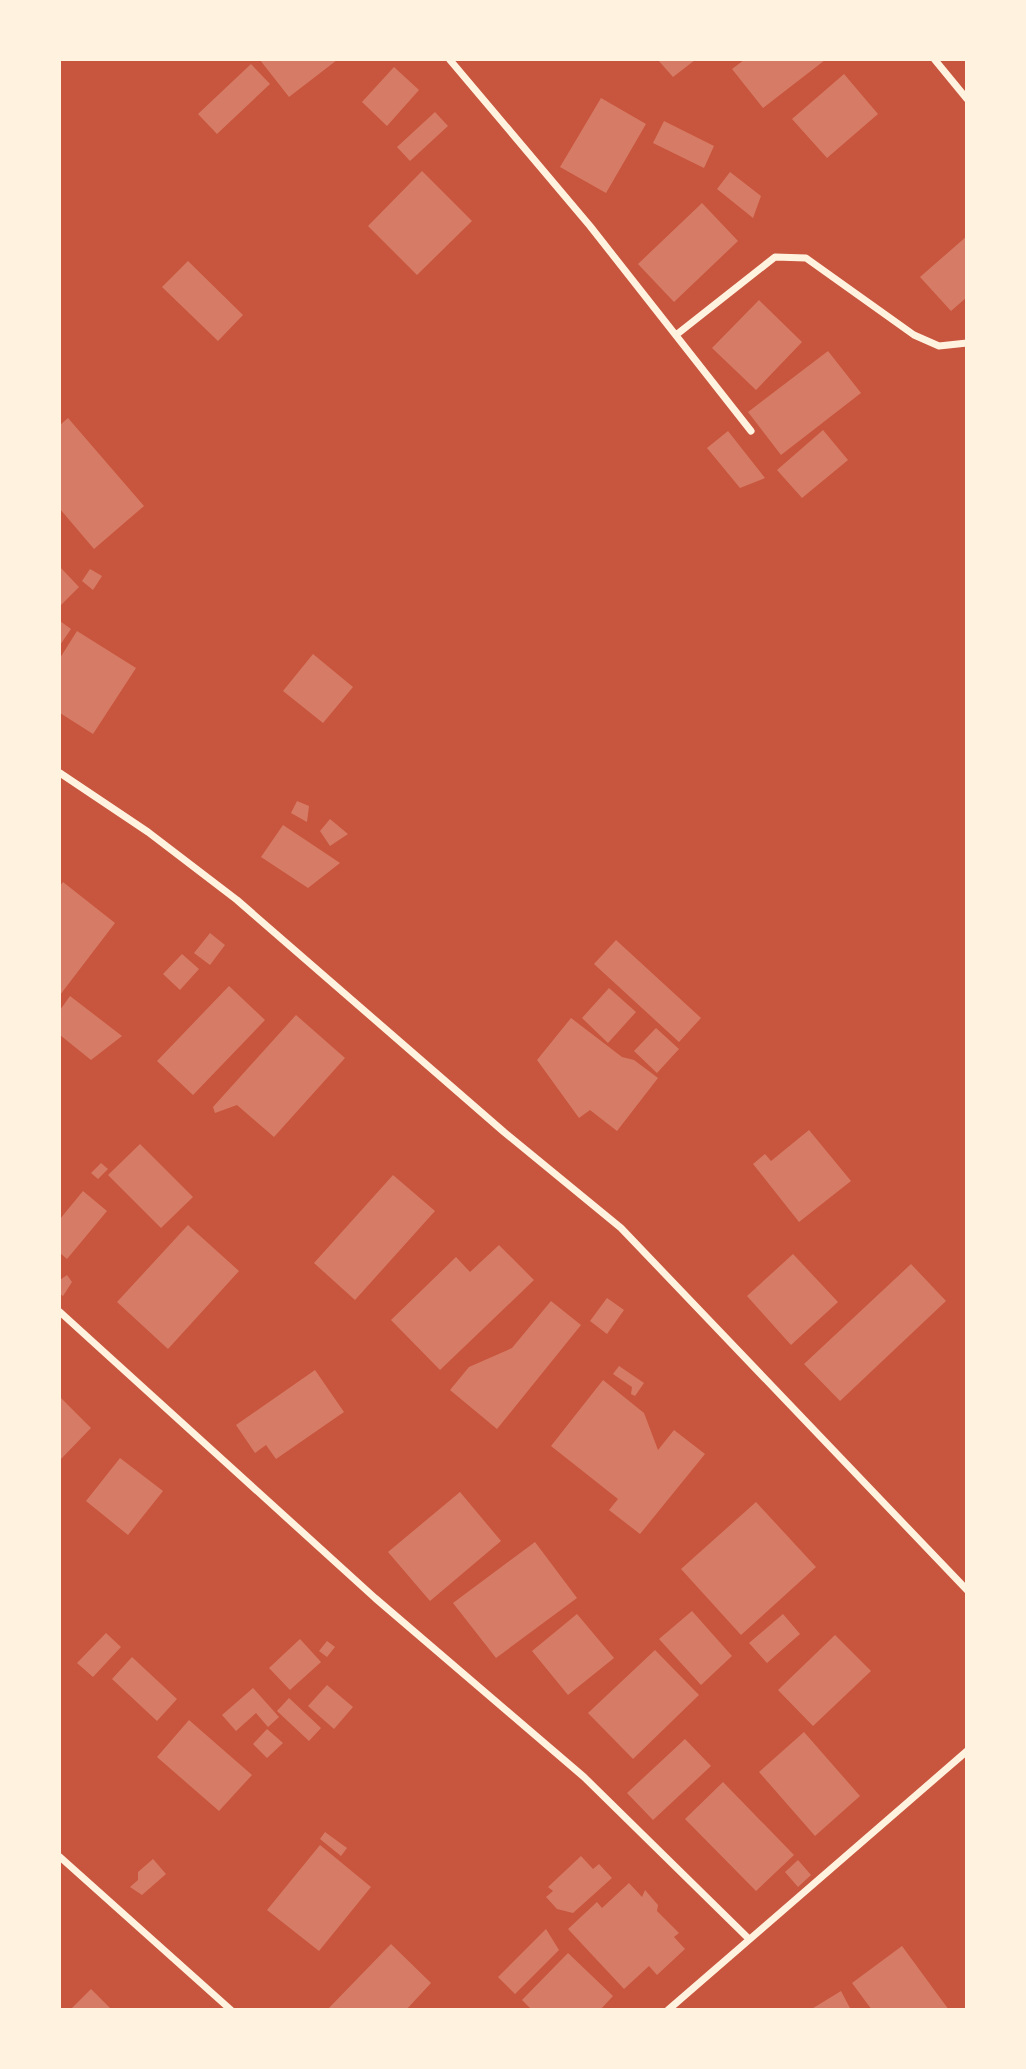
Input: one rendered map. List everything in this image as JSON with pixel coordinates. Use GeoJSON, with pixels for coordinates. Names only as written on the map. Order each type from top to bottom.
{"type":"FeatureCollection","features":[{"type":"Feature","properties":{"kind":"street"},"geometry":{"type":"LineString","coordinates":[[450,60],[590,226],[751,431]]}},
{"type":"Feature","properties":{"kind":"street"},"geometry":{"type":"LineString","coordinates":[[935,60],[967,99]]}},
{"type":"Feature","properties":{"kind":"street"},"geometry":{"type":"LineString","coordinates":[[676,335],[775,257],[806,258],[914,335],[939,346],[967,343]]}},
{"type":"Feature","properties":{"kind":"street"},"geometry":{"type":"LineString","coordinates":[[60,773],[148,832],[237,900],[504,1132],[621,1228],[967,1590]]}},
{"type":"Feature","properties":{"kind":"street"},"geometry":{"type":"LineString","coordinates":[[60,1312],[375,1598],[584,1777],[748,1938]]}},
{"type":"Feature","properties":{"kind":"street"},"geometry":{"type":"LineString","coordinates":[[668,2010],[967,1751]]}},
{"type":"Feature","properties":{"kind":"street"},"geometry":{"type":"LineString","coordinates":[[60,1857],[230,2010]]}},
{"type":"Feature","properties":{"kind":"building"},"geometry":{"type":"Polygon","coordinates":[[[260,60],[337,60],[289,97],[260,60]]]}},
{"type":"Feature","properties":{"kind":"building"},"geometry":{"type":"Polygon","coordinates":[[[658,60],[695,60],[673,77],[658,60]]]}},
{"type":"Feature","properties":{"kind":"building"},"geometry":{"type":"Polygon","coordinates":[[[744,60],[825,60],[763,108],[732,69],[744,60]]]}},
{"type":"Feature","properties":{"kind":"building"},"geometry":{"type":"Polygon","coordinates":[[[251,64],[270,84],[217,134],[198,114],[251,64]]]}},
{"type":"Feature","properties":{"kind":"building"},"geometry":{"type":"Polygon","coordinates":[[[394,67],[419,90],[387,126],[362,102],[394,67]]]}},
{"type":"Feature","properties":{"kind":"building"},"geometry":{"type":"Polygon","coordinates":[[[844,74],[878,114],[827,158],[792,119],[844,74]]]}},
{"type":"Feature","properties":{"kind":"building"},"geometry":{"type":"Polygon","coordinates":[[[601,98],[646,124],[606,193],[560,167],[601,98]]]}},
{"type":"Feature","properties":{"kind":"building"},"geometry":{"type":"Polygon","coordinates":[[[435,112],[448,126],[410,161],[397,147],[435,112]]]}},
{"type":"Feature","properties":{"kind":"building"},"geometry":{"type":"Polygon","coordinates":[[[664,121],[714,146],[704,168],[653,143],[664,121]]]}},
{"type":"Feature","properties":{"kind":"building"},"geometry":{"type":"Polygon","coordinates":[[[422,171],[472,221],[417,275],[368,226],[422,171]]]}},
{"type":"Feature","properties":{"kind":"building"},"geometry":{"type":"Polygon","coordinates":[[[730,172],[761,196],[753,218],[717,189],[730,172]]]}},
{"type":"Feature","properties":{"kind":"building"},"geometry":{"type":"Polygon","coordinates":[[[702,203],[738,241],[674,302],[638,264],[702,203]]]}},
{"type":"Feature","properties":{"kind":"building"},"geometry":{"type":"Polygon","coordinates":[[[967,236],[967,297],[951,311],[920,277],[967,236]]]}},
{"type":"Feature","properties":{"kind":"building"},"geometry":{"type":"Polygon","coordinates":[[[188,261],[243,315],[218,341],[162,287],[188,261]]]}},
{"type":"Feature","properties":{"kind":"building"},"geometry":{"type":"Polygon","coordinates":[[[759,300],[802,342],[756,390],[712,348],[759,300]]]}},
{"type":"Feature","properties":{"kind":"building"},"geometry":{"type":"Polygon","coordinates":[[[828,351],[861,393],[781,455],[748,412],[828,351]]]}},
{"type":"Feature","properties":{"kind":"building"},"geometry":{"type":"Polygon","coordinates":[[[68,418],[144,506],[94,549],[60,509],[60,425],[68,418]]]}},
{"type":"Feature","properties":{"kind":"building"},"geometry":{"type":"Polygon","coordinates":[[[823,430],[848,460],[802,498],[777,470],[823,430]]]}},
{"type":"Feature","properties":{"kind":"building"},"geometry":{"type":"Polygon","coordinates":[[[728,431],[765,478],[740,488],[707,448],[728,431]]]}},
{"type":"Feature","properties":{"kind":"building"},"geometry":{"type":"Polygon","coordinates":[[[60,567],[79,587],[60,606],[60,567]]]}},
{"type":"Feature","properties":{"kind":"building"},"geometry":{"type":"Polygon","coordinates":[[[90,569],[102,576],[93,590],[82,581],[90,569]]]}},
{"type":"Feature","properties":{"kind":"building"},"geometry":{"type":"Polygon","coordinates":[[[60,621],[71,629],[60,645],[60,621]]]}},
{"type":"Feature","properties":{"kind":"building"},"geometry":{"type":"Polygon","coordinates":[[[77,631],[136,668],[93,734],[60,713],[60,658],[77,631]]]}},
{"type":"Feature","properties":{"kind":"building"},"geometry":{"type":"Polygon","coordinates":[[[313,654],[353,687],[323,723],[283,691],[313,654]]]}},
{"type":"Feature","properties":{"kind":"building"},"geometry":{"type":"Polygon","coordinates":[[[297,801],[309,806],[307,822],[291,813],[297,801]]]}},
{"type":"Feature","properties":{"kind":"building"},"geometry":{"type":"Polygon","coordinates":[[[330,819],[348,834],[330,846],[320,831],[330,819]]]}},
{"type":"Feature","properties":{"kind":"building"},"geometry":{"type":"Polygon","coordinates":[[[283,825],[340,863],[308,888],[261,857],[283,825]]]}},
{"type":"Feature","properties":{"kind":"building"},"geometry":{"type":"Polygon","coordinates":[[[63,882],[115,923],[60,995],[60,886],[63,882]]]}},
{"type":"Feature","properties":{"kind":"building"},"geometry":{"type":"Polygon","coordinates":[[[210,933],[225,945],[210,965],[194,953],[210,933]]]}},
{"type":"Feature","properties":{"kind":"building"},"geometry":{"type":"Polygon","coordinates":[[[616,940],[701,1018],[679,1042],[594,964],[616,940]]]}},
{"type":"Feature","properties":{"kind":"building"},"geometry":{"type":"Polygon","coordinates":[[[182,954],[199,969],[180,990],[163,974],[182,954]]]}},
{"type":"Feature","properties":{"kind":"building"},"geometry":{"type":"Polygon","coordinates":[[[229,986],[265,1020],[193,1095],[157,1061],[229,986]]]}},
{"type":"Feature","properties":{"kind":"building"},"geometry":{"type":"Polygon","coordinates":[[[609,988],[636,1012],[608,1043],[582,1018],[609,988]]]}},
{"type":"Feature","properties":{"kind":"building"},"geometry":{"type":"Polygon","coordinates":[[[70,996],[122,1036],[91,1060],[60,1035],[60,1010],[70,996]]]}},
{"type":"Feature","properties":{"kind":"building"},"geometry":{"type":"Polygon","coordinates":[[[296,1015],[345,1058],[274,1137],[237,1105],[215,1113],[213,1107],[296,1015]]]}},
{"type":"Feature","properties":{"kind":"building"},"geometry":{"type":"Polygon","coordinates":[[[571,1018],[622,1057],[634,1060],[658,1078],[617,1131],[590,1110],[579,1118],[537,1060],[571,1018]]]}},
{"type":"Feature","properties":{"kind":"building"},"geometry":{"type":"Polygon","coordinates":[[[656,1028],[679,1049],[657,1073],[634,1051],[656,1028]]]}},
{"type":"Feature","properties":{"kind":"building"},"geometry":{"type":"Polygon","coordinates":[[[809,1130],[851,1181],[799,1222],[753,1164],[765,1154],[771,1161],[809,1130]]]}},
{"type":"Feature","properties":{"kind":"building"},"geometry":{"type":"Polygon","coordinates":[[[140,1144],[193,1197],[161,1228],[108,1175],[140,1144]]]}},
{"type":"Feature","properties":{"kind":"building"},"geometry":{"type":"Polygon","coordinates":[[[101,1163],[108,1169],[98,1179],[91,1173],[101,1163]]]}},
{"type":"Feature","properties":{"kind":"building"},"geometry":{"type":"Polygon","coordinates":[[[393,1175],[435,1211],[355,1300],[314,1263],[393,1175]]]}},
{"type":"Feature","properties":{"kind":"building"},"geometry":{"type":"Polygon","coordinates":[[[83,1191],[107,1211],[67,1259],[60,1253],[60,1219],[83,1191]]]}},
{"type":"Feature","properties":{"kind":"building"},"geometry":{"type":"Polygon","coordinates":[[[188,1225],[239,1271],[168,1349],[117,1302],[188,1225]]]}},
{"type":"Feature","properties":{"kind":"building"},"geometry":{"type":"Polygon","coordinates":[[[499,1245],[534,1280],[440,1370],[391,1320],[456,1257],[470,1272],[499,1245]]]}},
{"type":"Feature","properties":{"kind":"building"},"geometry":{"type":"Polygon","coordinates":[[[793,1254],[838,1302],[791,1345],[747,1296],[793,1254]]]}},
{"type":"Feature","properties":{"kind":"building"},"geometry":{"type":"Polygon","coordinates":[[[911,1264],[946,1301],[840,1401],[804,1364],[911,1264]]]}},
{"type":"Feature","properties":{"kind":"building"},"geometry":{"type":"Polygon","coordinates":[[[67,1275],[72,1282],[63,1296],[60,1294],[60,1280],[67,1275]]]}},
{"type":"Feature","properties":{"kind":"building"},"geometry":{"type":"Polygon","coordinates":[[[607,1298],[624,1310],[607,1334],[590,1321],[607,1298]]]}},
{"type":"Feature","properties":{"kind":"building"},"geometry":{"type":"Polygon","coordinates":[[[551,1301],[581,1325],[497,1429],[450,1390],[469,1367],[512,1348],[551,1301]]]}},
{"type":"Feature","properties":{"kind":"building"},"geometry":{"type":"Polygon","coordinates":[[[619,1366],[644,1383],[635,1396],[631,1394],[632,1387],[613,1374],[619,1366]]]}},
{"type":"Feature","properties":{"kind":"building"},"geometry":{"type":"Polygon","coordinates":[[[315,1370],[344,1412],[276,1459],[266,1445],[255,1453],[236,1425],[315,1370]]]}},
{"type":"Feature","properties":{"kind":"building"},"geometry":{"type":"Polygon","coordinates":[[[603,1380],[644,1413],[658,1450],[674,1430],[705,1454],[640,1534],[609,1510],[618,1499],[551,1446],[603,1380]]]}},
{"type":"Feature","properties":{"kind":"building"},"geometry":{"type":"Polygon","coordinates":[[[60,1397],[91,1428],[60,1460],[60,1397]]]}},
{"type":"Feature","properties":{"kind":"building"},"geometry":{"type":"Polygon","coordinates":[[[120,1458],[163,1491],[128,1535],[86,1501],[120,1458]]]}},
{"type":"Feature","properties":{"kind":"building"},"geometry":{"type":"Polygon","coordinates":[[[460,1492],[501,1541],[430,1601],[388,1552],[460,1492]]]}},
{"type":"Feature","properties":{"kind":"building"},"geometry":{"type":"Polygon","coordinates":[[[756,1502],[816,1567],[741,1635],[681,1569],[756,1502]]]}},
{"type":"Feature","properties":{"kind":"building"},"geometry":{"type":"Polygon","coordinates":[[[535,1542],[577,1598],[496,1658],[453,1603],[535,1542]]]}},
{"type":"Feature","properties":{"kind":"building"},"geometry":{"type":"Polygon","coordinates":[[[692,1611],[732,1656],[701,1685],[659,1639],[692,1611]]]}},
{"type":"Feature","properties":{"kind":"building"},"geometry":{"type":"Polygon","coordinates":[[[577,1614],[614,1658],[568,1695],[532,1651],[577,1614]]]}},
{"type":"Feature","properties":{"kind":"building"},"geometry":{"type":"Polygon","coordinates":[[[783,1614],[800,1634],[767,1663],[749,1643],[783,1614]]]}},
{"type":"Feature","properties":{"kind":"building"},"geometry":{"type":"Polygon","coordinates":[[[106,1633],[121,1647],[93,1677],[77,1663],[106,1633]]]}},
{"type":"Feature","properties":{"kind":"building"},"geometry":{"type":"Polygon","coordinates":[[[835,1635],[871,1671],[813,1726],[778,1690],[835,1635]]]}},
{"type":"Feature","properties":{"kind":"building"},"geometry":{"type":"Polygon","coordinates":[[[300,1639],[321,1662],[290,1690],[269,1668],[300,1639]]]}},
{"type":"Feature","properties":{"kind":"building"},"geometry":{"type":"Polygon","coordinates":[[[327,1641],[335,1647],[327,1657],[319,1651],[327,1641]]]}},
{"type":"Feature","properties":{"kind":"building"},"geometry":{"type":"Polygon","coordinates":[[[655,1650],[699,1695],[633,1759],[588,1713],[655,1650]]]}},
{"type":"Feature","properties":{"kind":"building"},"geometry":{"type":"Polygon","coordinates":[[[132,1657],[177,1699],[157,1721],[112,1679],[132,1657]]]}},
{"type":"Feature","properties":{"kind":"building"},"geometry":{"type":"Polygon","coordinates":[[[327,1685],[353,1707],[334,1729],[308,1706],[327,1685]]]}},
{"type":"Feature","properties":{"kind":"building"},"geometry":{"type":"Polygon","coordinates":[[[253,1688],[279,1717],[268,1727],[256,1713],[236,1731],[222,1715],[253,1688]]]}},
{"type":"Feature","properties":{"kind":"building"},"geometry":{"type":"Polygon","coordinates":[[[289,1698],[321,1728],[309,1741],[277,1711],[289,1698]]]}},
{"type":"Feature","properties":{"kind":"building"},"geometry":{"type":"Polygon","coordinates":[[[189,1720],[252,1775],[219,1811],[157,1757],[189,1720]]]}},
{"type":"Feature","properties":{"kind":"building"},"geometry":{"type":"Polygon","coordinates":[[[267,1729],[283,1743],[267,1758],[253,1744],[267,1729]]]}},
{"type":"Feature","properties":{"kind":"building"},"geometry":{"type":"Polygon","coordinates":[[[804,1732],[860,1796],[815,1836],[759,1772],[804,1732]]]}},
{"type":"Feature","properties":{"kind":"building"},"geometry":{"type":"Polygon","coordinates":[[[685,1739],[711,1766],[653,1820],[627,1793],[685,1739]]]}},
{"type":"Feature","properties":{"kind":"building"},"geometry":{"type":"Polygon","coordinates":[[[723,1782],[794,1855],[756,1891],[685,1819],[723,1782]]]}},
{"type":"Feature","properties":{"kind":"building"},"geometry":{"type":"Polygon","coordinates":[[[325,1832],[347,1848],[341,1856],[320,1839],[325,1832]]]}},
{"type":"Feature","properties":{"kind":"building"},"geometry":{"type":"Polygon","coordinates":[[[320,1845],[371,1887],[319,1951],[267,1910],[320,1845]]]}},
{"type":"Feature","properties":{"kind":"building"},"geometry":{"type":"Polygon","coordinates":[[[581,1856],[593,1869],[599,1864],[612,1878],[573,1913],[557,1909],[546,1897],[553,1891],[548,1887],[581,1856]]]}},
{"type":"Feature","properties":{"kind":"building"},"geometry":{"type":"Polygon","coordinates":[[[153,1859],[166,1874],[142,1895],[130,1887],[138,1880],[138,1872],[153,1859]]]}},
{"type":"Feature","properties":{"kind":"building"},"geometry":{"type":"Polygon","coordinates":[[[798,1860],[811,1875],[798,1887],[785,1872],[798,1860]]]}},
{"type":"Feature","properties":{"kind":"building"},"geometry":{"type":"Polygon","coordinates":[[[629,1883],[642,1897],[645,1890],[658,1905],[657,1911],[679,1933],[674,1937],[685,1949],[657,1975],[649,1966],[624,1989],[568,1929],[597,1902],[602,1908],[629,1883]]]}},
{"type":"Feature","properties":{"kind":"building"},"geometry":{"type":"Polygon","coordinates":[[[546,1929],[559,1950],[515,1994],[498,1977],[546,1929]]]}},
{"type":"Feature","properties":{"kind":"building"},"geometry":{"type":"Polygon","coordinates":[[[391,1944],[431,1983],[406,2010],[327,2010],[391,1944]]]}},
{"type":"Feature","properties":{"kind":"building"},"geometry":{"type":"Polygon","coordinates":[[[902,1946],[949,2010],[872,2010],[852,1983],[902,1946]]]}},
{"type":"Feature","properties":{"kind":"building"},"geometry":{"type":"Polygon","coordinates":[[[568,1953],[613,1996],[600,2010],[532,2010],[522,2000],[568,1953]]]}},
{"type":"Feature","properties":{"kind":"building"},"geometry":{"type":"Polygon","coordinates":[[[91,1989],[112,2010],[70,2010],[91,1989]]]}},
{"type":"Feature","properties":{"kind":"building"},"geometry":{"type":"Polygon","coordinates":[[[841,1991],[851,2010],[810,2010],[841,1991]]]}}]}
